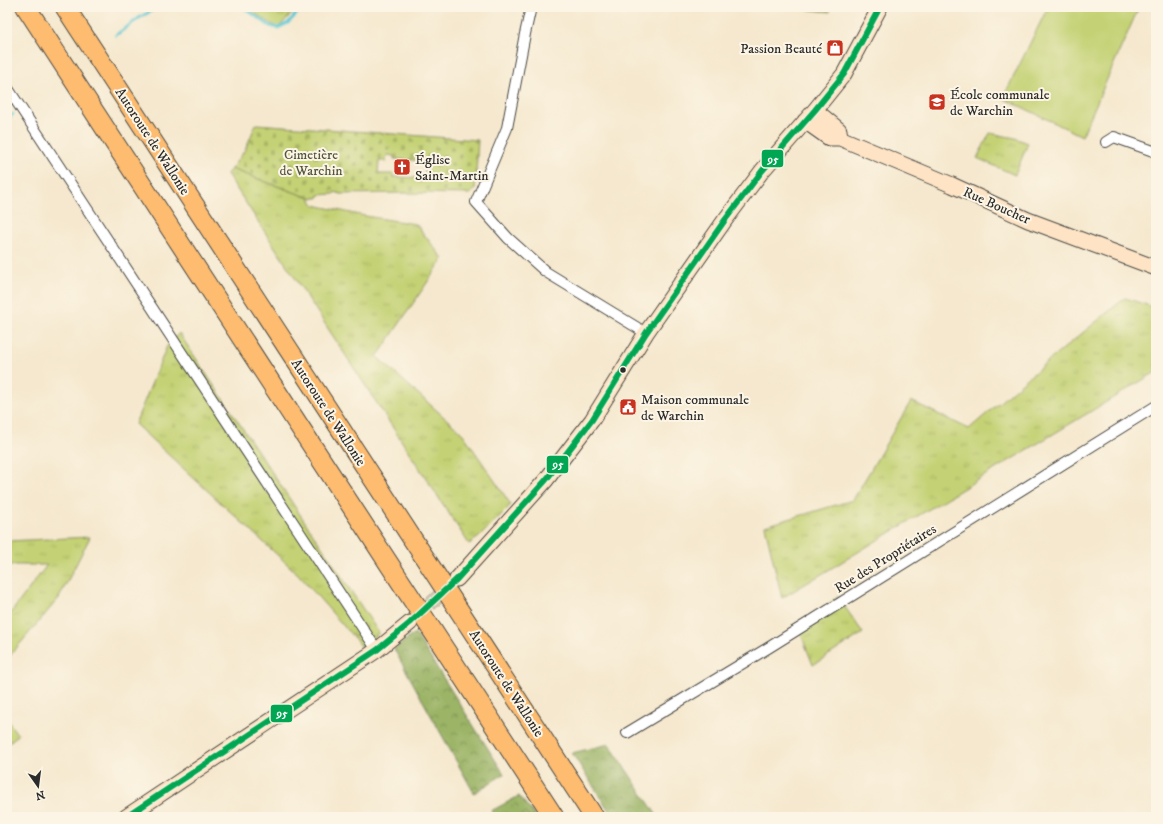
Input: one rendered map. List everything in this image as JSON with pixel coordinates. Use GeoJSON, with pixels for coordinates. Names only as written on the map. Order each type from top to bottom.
{"type":"FeatureCollection","features":[{"type":"Feature","properties":{"kind":"highway"},"geometry":{"type":"LineString","coordinates":[[26,7],[554,817]]}},
{"type":"Feature","properties":{"kind":"highway","name":"Autoroute de Wallonie"},"geometry":{"type":"LineString","coordinates":[[65,7],[594,817]]}},
{"type":"Feature","properties":{"kind":"street"},"geometry":{"type":"LineString","coordinates":[[532,7],[525,34],[507,128],[476,202],[508,238],[546,272],[646,333]]}},
{"type":"Feature","properties":{"kind":"street"},"geometry":{"type":"LineString","coordinates":[[457,580],[546,480],[592,420],[646,333],[725,220],[762,171],[844,74],[880,7]]}},
{"type":"Feature","properties":{"kind":"street"},"geometry":{"type":"LineString","coordinates":[[7,87],[377,650]]}},
{"type":"Feature","properties":{"kind":"street","name":"Rue Boucher"},"geometry":{"type":"LineString","coordinates":[[810,116],[828,138],[840,138],[952,185],[1028,220],[1156,268]]}},
{"type":"Feature","properties":{"kind":"street"},"geometry":{"type":"LineString","coordinates":[[1106,142],[1114,137],[1156,152]]}},
{"type":"Feature","properties":{"kind":"street","name":"Rue des Propriétaires"},"geometry":{"type":"LineString","coordinates":[[628,734],[1156,406]]}},
{"type":"Feature","properties":{"kind":"street"},"geometry":{"type":"LineString","coordinates":[[126,817],[377,650],[410,623]]}},
{"type":"Feature","properties":{"kind":"green space"},"geometry":{"type":"Polygon","coordinates":[[[244,7],[298,7],[278,28],[244,7]]]}},
{"type":"Feature","properties":{"kind":"green space"},"geometry":{"type":"Polygon","coordinates":[[[786,7],[831,7],[830,12],[786,7]]]}},
{"type":"Feature","properties":{"kind":"green space"},"geometry":{"type":"Polygon","coordinates":[[[1048,7],[1139,7],[1082,136],[1003,98],[1048,7]]]}},
{"type":"Feature","properties":{"kind":"green space","name":"Cimetière de Warchin"},"geometry":{"type":"Polygon","coordinates":[[[256,124],[478,140],[475,190],[469,194],[341,194],[335,192],[334,194],[319,195],[318,198],[310,198],[231,169],[245,150],[256,124]],[[387,155],[386,161],[379,161],[378,174],[393,174],[393,177],[425,178],[426,161],[394,159],[394,156],[387,155]]]}},
{"type":"Feature","properties":{"kind":"green space"},"geometry":{"type":"Polygon","coordinates":[[[990,133],[1015,138],[1028,143],[1015,175],[977,158],[990,133]]]}},
{"type":"Feature","properties":{"kind":"green space"},"geometry":{"type":"Polygon","coordinates":[[[231,169],[310,198],[314,205],[365,216],[416,224],[443,259],[377,357],[463,434],[511,505],[479,537],[469,544],[227,174],[231,169]]]}},
{"type":"Feature","properties":{"kind":"green space"},"geometry":{"type":"Polygon","coordinates":[[[1125,298],[1156,308],[1156,372],[782,598],[765,526],[853,500],[911,401],[969,429],[1023,382],[1125,298]]]}},
{"type":"Feature","properties":{"kind":"green space"},"geometry":{"type":"Polygon","coordinates":[[[179,333],[379,633],[363,648],[298,574],[135,424],[167,346],[179,333]]]}},
{"type":"Feature","properties":{"kind":"green space"},"geometry":{"type":"Polygon","coordinates":[[[90,537],[59,598],[7,659],[7,618],[47,565],[7,565],[7,541],[90,537]]]}},
{"type":"Feature","properties":{"kind":"green space"},"geometry":{"type":"Polygon","coordinates":[[[838,597],[863,633],[813,665],[799,629],[838,597]]]}},
{"type":"Feature","properties":{"kind":"green space"},"geometry":{"type":"Polygon","coordinates":[[[415,633],[504,774],[474,793],[394,649],[415,633]]]}},
{"type":"Feature","properties":{"kind":"green space"},"geometry":{"type":"Polygon","coordinates":[[[7,720],[18,735],[7,744],[7,720]]]}},
{"type":"Feature","properties":{"kind":"green space"},"geometry":{"type":"Polygon","coordinates":[[[609,744],[658,817],[613,817],[572,753],[609,744]]]}},
{"type":"Feature","properties":{"kind":"green space"},"geometry":{"type":"Polygon","coordinates":[[[519,796],[536,817],[495,817],[491,811],[519,796]]]}},
{"type":"Feature","properties":{"kind":"waterway"},"geometry":{"type":"LineString","coordinates":[[116,35],[142,16],[159,7]]}},
{"type":"Feature","properties":{"kind":"waterway"},"geometry":{"type":"LineString","coordinates":[[243,7],[270,26],[278,28],[288,23],[303,7]]}},
{"type":"Feature","properties":{"kind":"waterway"},"geometry":{"type":"LineString","coordinates":[[7,119],[13,114]]}},
{"type":"Feature","properties":{"kind":"tunnel"},"geometry":{"type":"LineString","coordinates":[[413,620],[453,583]]}},
{"type":"Feature","properties":{"kind":"transit line","name":"95"},"geometry":{"type":"LineString","coordinates":[[126,817],[377,650],[410,623],[457,579],[546,480],[592,420],[646,333],[725,220],[762,171],[844,74],[880,7]]}},
{"type":"Feature","properties":{"kind":"place","name":"Passion Beauté"},"geometry":{"type":"Point","coordinates":[835,48]}},
{"type":"Feature","properties":{"kind":"place","name":"École communale de Warchin"},"geometry":{"type":"Point","coordinates":[937,102]}},
{"type":"Feature","properties":{"kind":"place","name":"Église Saint-Martin"},"geometry":{"type":"Point","coordinates":[402,167]}},
{"type":"Feature","properties":{"kind":"place","name":"Maison communale de Warchin"},"geometry":{"type":"Point","coordinates":[628,407]}}]}
